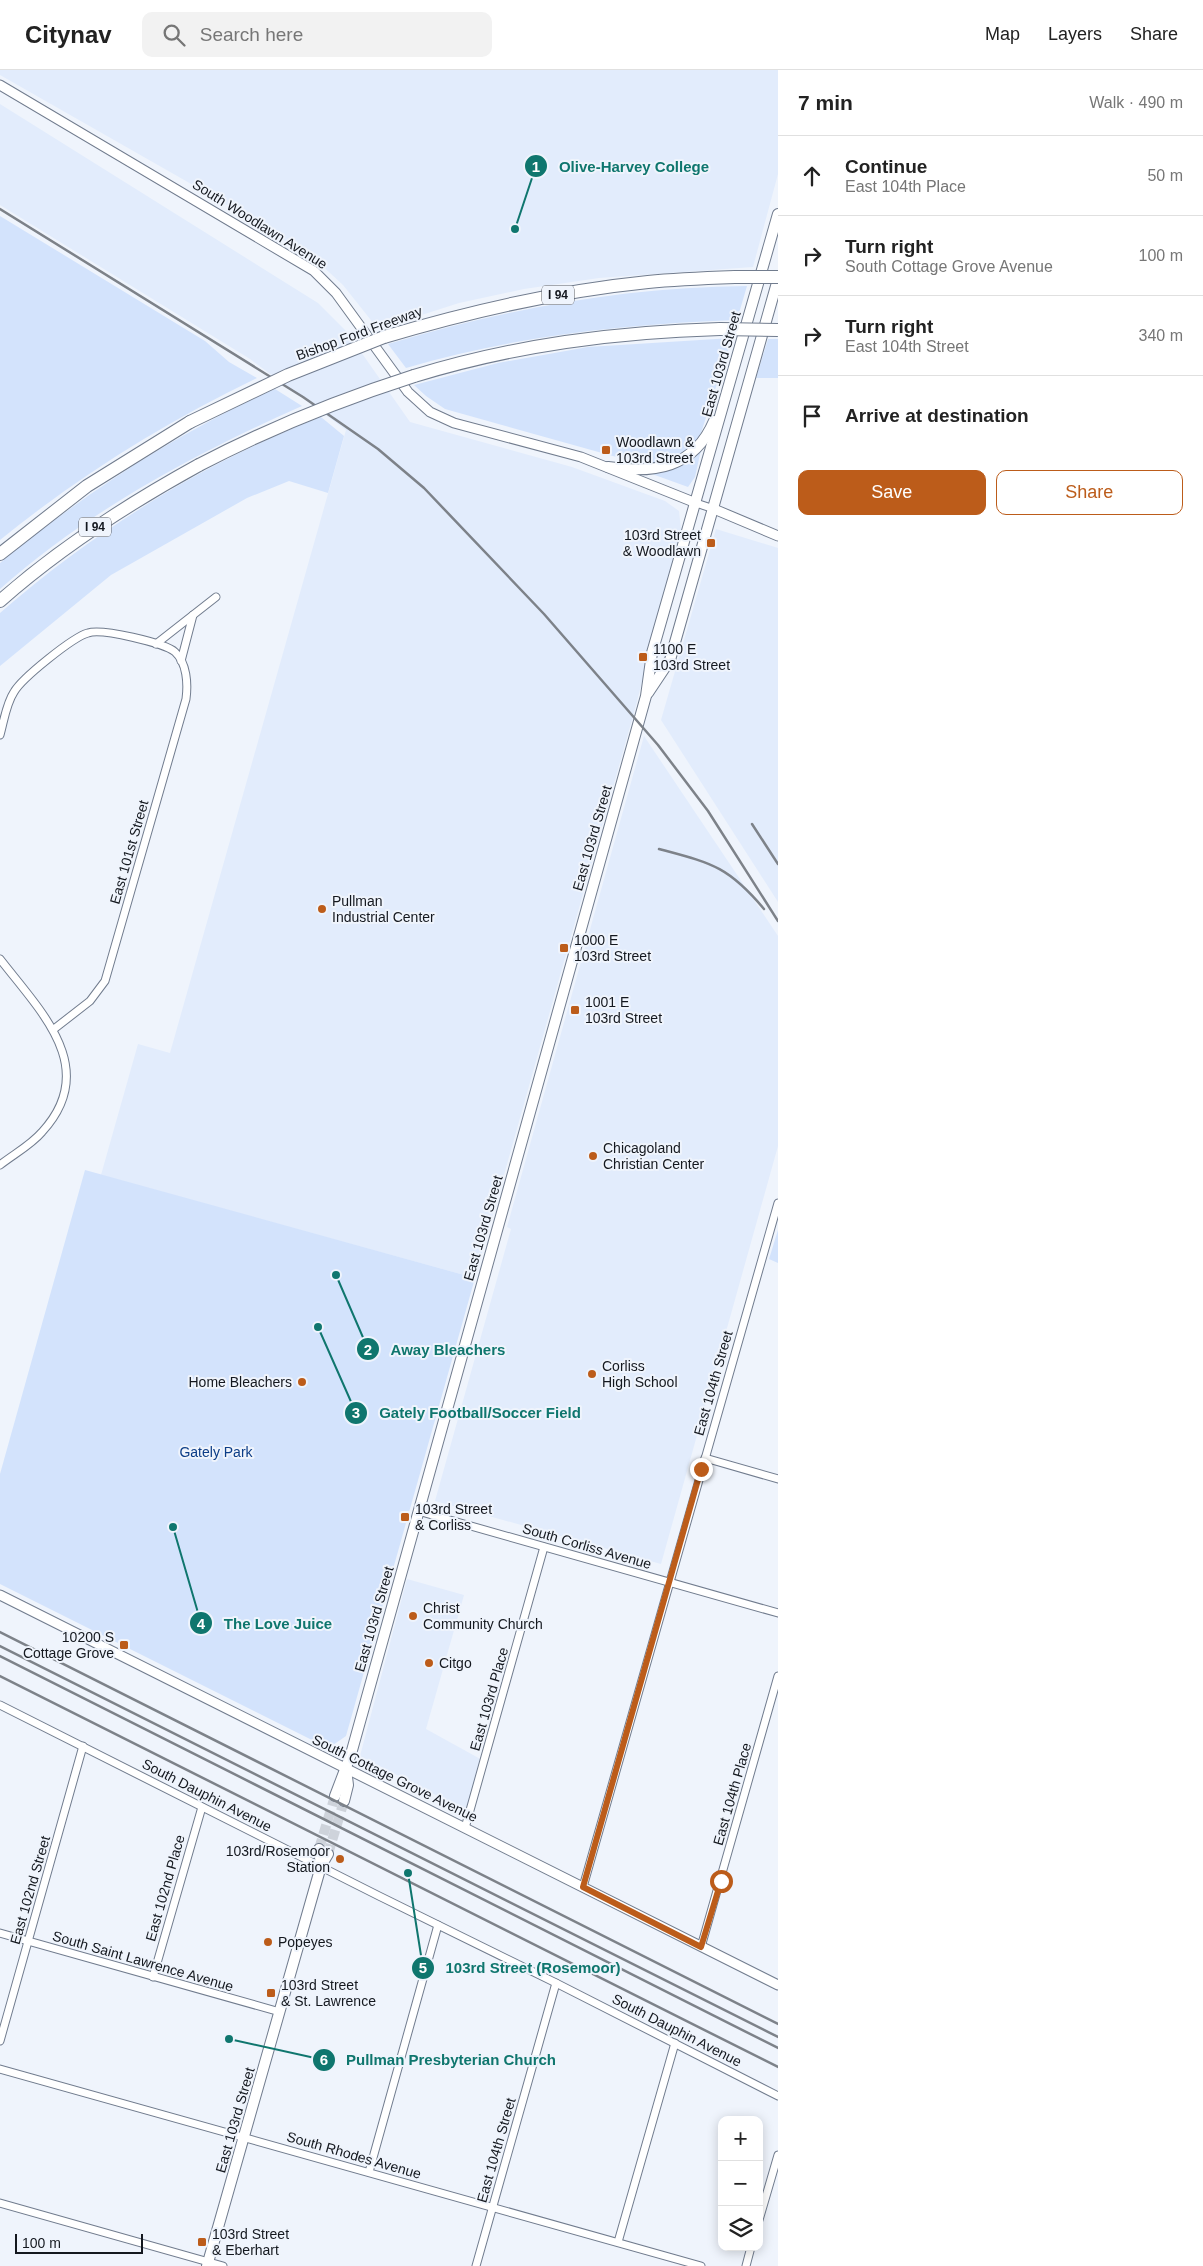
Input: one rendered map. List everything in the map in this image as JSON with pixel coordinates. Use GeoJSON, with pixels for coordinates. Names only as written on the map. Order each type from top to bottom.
{"type":"FeatureCollection","features":[{"type":"Feature","properties":{"kind":"highway","name":"Bishop Ford Freeway"},"geometry":{"type":"LineString","coordinates":[[0,554],[87,486],[190,422],[288,375],[384,337],[509,304],[579,291],[648,282],[735,277],[778,278]]}},
{"type":"Feature","properties":{"kind":"highway","name":"I 94"},"geometry":{"type":"LineString","coordinates":[[0,601],[63,550],[116,513],[199,466],[285,423],[348,398],[471,359],[533,346],[650,331],[778,330]]}},
{"type":"Feature","properties":{"kind":"main road","name":"East 103rd Street"},"geometry":{"type":"LineString","coordinates":[[340,1799],[348,1784],[346,1769],[646,696],[652,653],[778,214]]}},
{"type":"Feature","properties":{"kind":"main road","name":"East 103rd Street"},"geometry":{"type":"LineString","coordinates":[[646,696],[670,660],[778,278]]}},
{"type":"Feature","properties":{"kind":"main road"},"geometry":{"type":"LineString","coordinates":[[608,467],[627,470],[648,469],[665,467],[680,460],[696,449],[708,436],[730,385]]}},
{"type":"Feature","properties":{"kind":"main road","name":"East 103rd Street"},"geometry":{"type":"LineString","coordinates":[[208,2264],[324,1851]]}},
{"type":"Feature","properties":{"kind":"street","name":"South Woodlawn Avenue"},"geometry":{"type":"LineString","coordinates":[[0,85],[314,271],[336,294],[408,392],[430,412],[454,423],[608,467],[778,536]]}},
{"type":"Feature","properties":{"kind":"street"},"geometry":{"type":"LineString","coordinates":[[156,644],[216,598]]}},
{"type":"Feature","properties":{"kind":"street","name":"East 101st Street"},"geometry":{"type":"LineString","coordinates":[[54,1029],[90,1001],[105,981],[186,699],[187,679],[182,661],[194,615]]}},
{"type":"Feature","properties":{"kind":"street"},"geometry":{"type":"LineString","coordinates":[[0,735],[9,701],[18,686],[80,635],[98,630],[156,644],[174,651],[182,661]]}},
{"type":"Feature","properties":{"kind":"street"},"geometry":{"type":"LineString","coordinates":[[0,959],[54,1029],[65,1056],[67,1073],[62,1102],[56,1114],[41,1134],[0,1165]]}},
{"type":"Feature","properties":{"kind":"street","name":"East 104th Street"},"geometry":{"type":"LineString","coordinates":[[583,1887],[778,1204]]}},
{"type":"Feature","properties":{"kind":"street"},"geometry":{"type":"LineString","coordinates":[[705,1458],[778,1479]]}},
{"type":"Feature","properties":{"kind":"street","name":"South Corliss Avenue"},"geometry":{"type":"LineString","coordinates":[[418,1511],[778,1613]]}},
{"type":"Feature","properties":{"kind":"street","name":"East 103rd Place"},"geometry":{"type":"LineString","coordinates":[[465,1828],[544,1547]]}},
{"type":"Feature","properties":{"kind":"street","name":"South Cottage Grove Avenue"},"geometry":{"type":"LineString","coordinates":[[0,1595],[778,1985]]}},
{"type":"Feature","properties":{"kind":"street","name":"East 104th Place"},"geometry":{"type":"LineString","coordinates":[[701,1947],[778,1676]]}},
{"type":"Feature","properties":{"kind":"street","name":"South Dauphin Avenue"},"geometry":{"type":"LineString","coordinates":[[0,1704],[202,1807],[556,1982],[778,2096]]}},
{"type":"Feature","properties":{"kind":"street","name":"East 102nd Street"},"geometry":{"type":"LineString","coordinates":[[0,2041],[83,1746]]}},
{"type":"Feature","properties":{"kind":"street","name":"East 102nd Place"},"geometry":{"type":"LineString","coordinates":[[153,1977],[202,1807]]}},
{"type":"Feature","properties":{"kind":"street"},"geometry":{"type":"LineString","coordinates":[[368,2172],[438,1925]]}},
{"type":"Feature","properties":{"kind":"street","name":"South Saint Lawrence Avenue"},"geometry":{"type":"LineString","coordinates":[[0,1933],[280,2012]]}},
{"type":"Feature","properties":{"kind":"street","name":"East 104th Street"},"geometry":{"type":"LineString","coordinates":[[476,2266],[556,1982]]}},
{"type":"Feature","properties":{"kind":"street"},"geometry":{"type":"LineString","coordinates":[[618,2242],[675,2043]]}},
{"type":"Feature","properties":{"kind":"street","name":"South Rhodes Avenue"},"geometry":{"type":"LineString","coordinates":[[0,2068],[701,2266]]}},
{"type":"Feature","properties":{"kind":"street"},"geometry":{"type":"LineString","coordinates":[[763,2206],[778,2155]]}},
{"type":"Feature","properties":{"kind":"street"},"geometry":{"type":"LineString","coordinates":[[0,2203],[208,2264],[223,2266]]}},
{"type":"Feature","properties":{"kind":"street"},"geometry":{"type":"LineString","coordinates":[[746,2266],[751,2251]]}},
{"type":"Feature","properties":{"kind":"shaded area"},"geometry":{"type":"Polygon","coordinates":[[[0,70],[778,70],[778,174],[753,267],[599,278],[524,289],[459,303],[378,329],[343,285],[317,261],[214,197],[0,75],[0,70]]]}},
{"type":"Feature","properties":{"kind":"shaded area"},"geometry":{"type":"Polygon","coordinates":[[[0,104],[318,303],[347,332],[410,422],[572,467],[665,501],[679,511],[681,529],[635,709],[475,1278],[101,1175],[138,1044],[170,1053],[346,430],[250,359],[0,205],[0,104]]]}},
{"type":"Feature","properties":{"kind":"shaded area"},"geometry":{"type":"Polygon","coordinates":[[[716,529],[778,548],[778,902],[661,720],[716,529]]]}},
{"type":"Feature","properties":{"kind":"shaded area"},"geometry":{"type":"Polygon","coordinates":[[[644,736],[778,936],[778,1146],[661,1564],[435,1501],[511,1229],[507,1227],[644,736]]]}},
{"type":"Feature","properties":{"kind":"shaded area"},"geometry":{"type":"Polygon","coordinates":[[[407,1579],[464,1595],[426,1729],[484,1761],[469,1812],[360,1756],[407,1579]]]}},
{"type":"Feature","properties":{"kind":"green space"},"geometry":{"type":"Polygon","coordinates":[[[0,216],[205,341],[229,362],[257,378],[189,413],[92,472],[0,540],[0,216]]]}},
{"type":"Feature","properties":{"kind":"green space"},"geometry":{"type":"Polygon","coordinates":[[[747,286],[737,320],[653,325],[570,334],[488,348],[406,368],[388,344],[477,320],[566,302],[701,287],[747,286]]]}},
{"type":"Feature","properties":{"kind":"green space"},"geometry":{"type":"Polygon","coordinates":[[[732,338],[699,439],[687,452],[672,461],[645,465],[445,409],[414,385],[498,363],[588,347],[732,338]]]}},
{"type":"Feature","properties":{"kind":"green space"},"geometry":{"type":"Polygon","coordinates":[[[768,339],[778,339],[778,378],[756,378],[768,339]]]}},
{"type":"Feature","properties":{"kind":"green space"},"geometry":{"type":"Polygon","coordinates":[[[275,389],[302,406],[222,443],[106,509],[69,534],[0,589],[0,563],[98,489],[166,445],[275,389]]]}},
{"type":"Feature","properties":{"kind":"green space"},"geometry":{"type":"Polygon","coordinates":[[[321,417],[344,436],[328,493],[289,481],[247,498],[111,575],[0,666],[0,613],[36,583],[112,527],[193,477],[235,455],[321,417]]]}},
{"type":"Feature","properties":{"kind":"green space"},"geometry":{"type":"Polygon","coordinates":[[[701,450],[695,477],[688,487],[652,474],[701,450]]]}},
{"type":"Feature","properties":{"kind":"green space","name":"Gately Park"},"geometry":{"type":"Polygon","coordinates":[[[85,1170],[475,1278],[346,1736],[333,1745],[314,1741],[0,1584],[0,1474],[85,1170]]]}},
{"type":"Feature","properties":{"kind":"green space"},"geometry":{"type":"Polygon","coordinates":[[[778,1230],[778,1263],[769,1259],[778,1230]]]}},
{"type":"Feature","properties":{"kind":"tunnel"},"geometry":{"type":"LineString","coordinates":[[319,1849],[335,1796]]}},
{"type":"Feature","properties":{"kind":"tunnel"},"geometry":{"type":"LineString","coordinates":[[328,1854],[344,1801]]}},
{"type":"Feature","properties":{"kind":"railway"},"geometry":{"type":"LineString","coordinates":[[0,209],[303,397],[378,449],[424,488],[544,614],[658,745],[708,811],[778,921]]}},
{"type":"Feature","properties":{"kind":"railway"},"geometry":{"type":"LineString","coordinates":[[752,824],[778,864]]}},
{"type":"Feature","properties":{"kind":"railway"},"geometry":{"type":"LineString","coordinates":[[659,849],[692,858],[718,868],[740,883],[764,909]]}},
{"type":"Feature","properties":{"kind":"railway"},"geometry":{"type":"LineString","coordinates":[[0,1632],[778,2024]]}},
{"type":"Feature","properties":{"kind":"railway"},"geometry":{"type":"LineString","coordinates":[[0,1646],[778,2037]]}},
{"type":"Feature","properties":{"kind":"railway"},"geometry":{"type":"LineString","coordinates":[[0,1656],[778,2048]]}},
{"type":"Feature","properties":{"kind":"railway"},"geometry":{"type":"LineString","coordinates":[[0,1676],[778,2067]]}},
{"type":"Feature","properties":{"kind":"place","name":"Olive-Harvey College"},"geometry":{"type":"Point","coordinates":[515,229]}},
{"type":"Feature","properties":{"kind":"place","name":"Woodlawn & 103rd Street"},"geometry":{"type":"Point","coordinates":[606,450]}},
{"type":"Feature","properties":{"kind":"place","name":"103rd Street & Woodlawn"},"geometry":{"type":"Point","coordinates":[711,543]}},
{"type":"Feature","properties":{"kind":"place","name":"1100 E 103rd Street"},"geometry":{"type":"Point","coordinates":[643,657]}},
{"type":"Feature","properties":{"kind":"place","name":"Pullman Industrial Center"},"geometry":{"type":"Point","coordinates":[322,909]}},
{"type":"Feature","properties":{"kind":"place","name":"1000 E 103rd Street"},"geometry":{"type":"Point","coordinates":[564,948]}},
{"type":"Feature","properties":{"kind":"place","name":"1001 E 103rd Street"},"geometry":{"type":"Point","coordinates":[575,1010]}},
{"type":"Feature","properties":{"kind":"place","name":"Chicagoland Christian Center"},"geometry":{"type":"Point","coordinates":[593,1156]}},
{"type":"Feature","properties":{"kind":"place","name":"Away Bleachers"},"geometry":{"type":"Point","coordinates":[336,1275]}},
{"type":"Feature","properties":{"kind":"place","name":"Gately Football/Soccer Field"},"geometry":{"type":"Point","coordinates":[318,1327]}},
{"type":"Feature","properties":{"kind":"place","name":"Corliss High School"},"geometry":{"type":"Point","coordinates":[592,1374]}},
{"type":"Feature","properties":{"kind":"place","name":"Home Bleachers"},"geometry":{"type":"Point","coordinates":[302,1382]}},
{"type":"Feature","properties":{"kind":"place","name":"103rd Street & Corliss"},"geometry":{"type":"Point","coordinates":[405,1517]}},
{"type":"Feature","properties":{"kind":"place","name":"The Love Juice"},"geometry":{"type":"Point","coordinates":[173,1527]}},
{"type":"Feature","properties":{"kind":"place","name":"Christ Community Church"},"geometry":{"type":"Point","coordinates":[413,1616]}},
{"type":"Feature","properties":{"kind":"place","name":"10200 S Cottage Grove"},"geometry":{"type":"Point","coordinates":[124,1645]}},
{"type":"Feature","properties":{"kind":"place","name":"Citgo"},"geometry":{"type":"Point","coordinates":[429,1663]}},
{"type":"Feature","properties":{"kind":"place","name":"103rd/Rosemoor Station"},"geometry":{"type":"Point","coordinates":[340,1859]}},
{"type":"Feature","properties":{"kind":"place","name":"103rd Street (Rosemoor)"},"geometry":{"type":"Point","coordinates":[408,1873]}},
{"type":"Feature","properties":{"kind":"place","name":"Popeyes"},"geometry":{"type":"Point","coordinates":[268,1942]}},
{"type":"Feature","properties":{"kind":"place","name":"103rd Street & St. Lawrence"},"geometry":{"type":"Point","coordinates":[271,1993]}},
{"type":"Feature","properties":{"kind":"place","name":"Pullman Presbyterian Church"},"geometry":{"type":"Point","coordinates":[229,2039]}},
{"type":"Feature","properties":{"kind":"place","name":"103rd Street & Eberhart"},"geometry":{"type":"Point","coordinates":[202,2242]}},
{"type":"Feature","properties":{"kind":"route"},"geometry":{"type":"LineString","coordinates":[[701,1469],[583,1887],[701,1947],[721,1881]]}}]}
